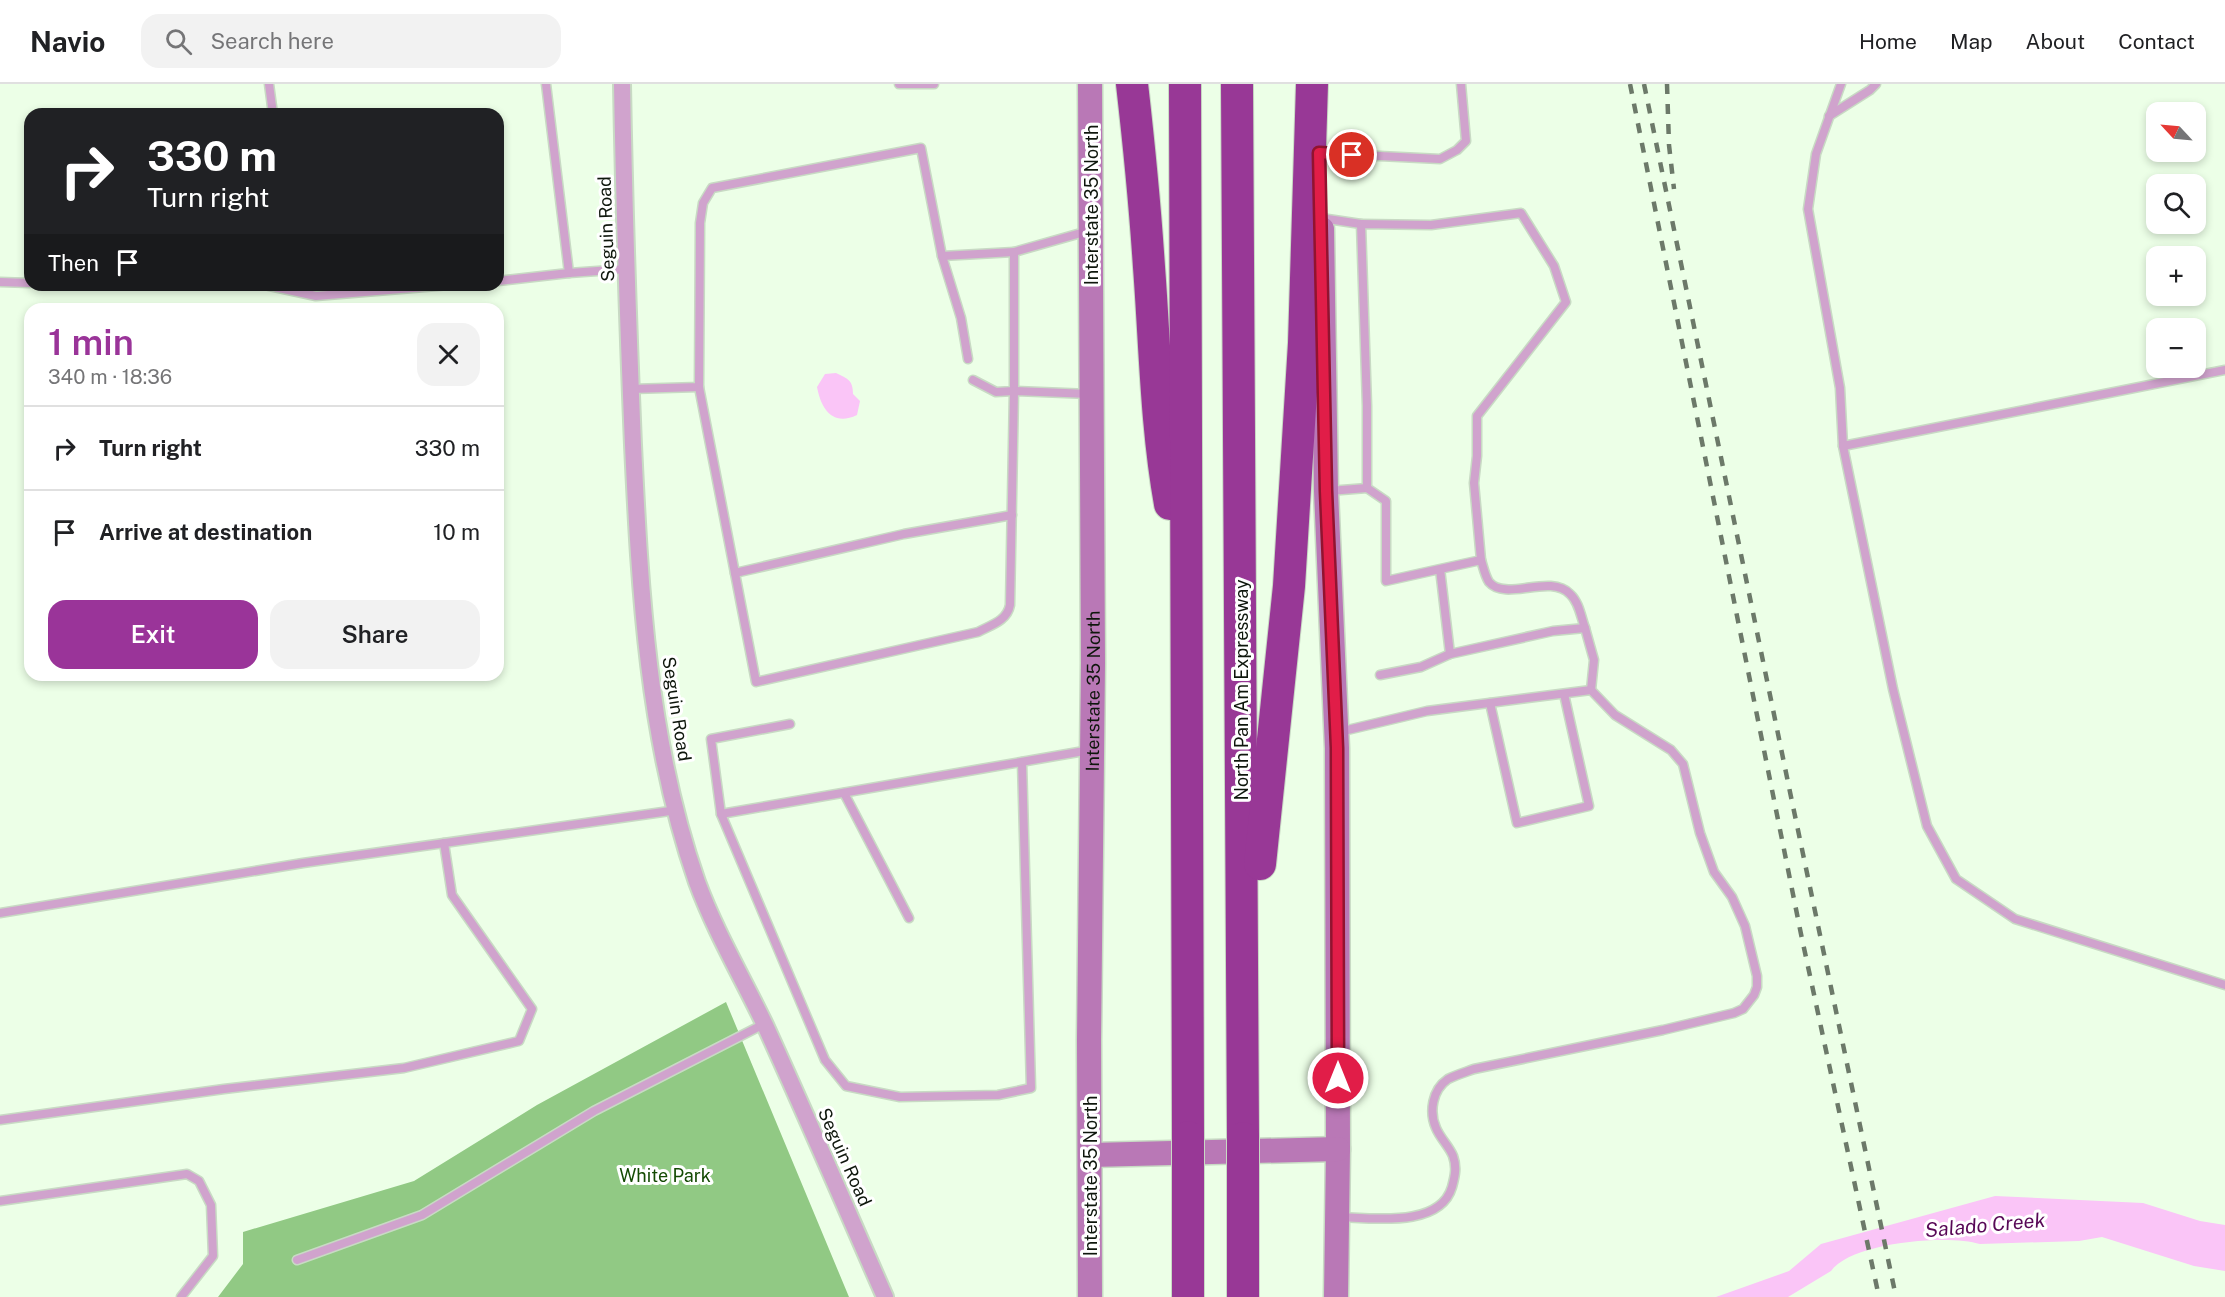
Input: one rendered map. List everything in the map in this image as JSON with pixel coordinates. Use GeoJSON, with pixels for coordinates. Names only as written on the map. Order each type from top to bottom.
{"type":"FeatureCollection","features":[{"type":"Feature","properties":{"kind":"highway"},"geometry":{"type":"LineString","coordinates":[[1132,84],[1143,182],[1154,351],[1166,482],[1187,594]]}},
{"type":"Feature","properties":{"kind":"highway"},"geometry":{"type":"LineString","coordinates":[[1185,84],[1188,1297]]}},
{"type":"Feature","properties":{"kind":"highway","name":"North Pan Am Expressway"},"geometry":{"type":"LineString","coordinates":[[1237,84],[1243,1297]]}},
{"type":"Feature","properties":{"kind":"highway"},"geometry":{"type":"LineString","coordinates":[[1243,1032],[1289,586],[1304,343],[1314,84]]}},
{"type":"Feature","properties":{"kind":"main road","name":"Interstate 35 North"},"geometry":{"type":"LineString","coordinates":[[1090,84],[1093,750],[1089,1040],[1090,1297]]}},
{"type":"Feature","properties":{"kind":"main road"},"geometry":{"type":"LineString","coordinates":[[1314,84],[1322,218],[1326,491],[1336,732],[1338,1149],[1336,1297]]}},
{"type":"Feature","properties":{"kind":"main road"},"geometry":{"type":"LineString","coordinates":[[1091,1155],[1338,1149]]}},
{"type":"Feature","properties":{"kind":"street","name":"Seguin Road"},"geometry":{"type":"LineString","coordinates":[[622,84],[626,269],[639,579],[658,731],[677,810],[705,901],[764,1024],[885,1297]]}},
{"type":"Feature","properties":{"kind":"lane"},"geometry":{"type":"LineString","coordinates":[[269,84],[272,108]]}},
{"type":"Feature","properties":{"kind":"lane"},"geometry":{"type":"LineString","coordinates":[[546,84],[569,273]]}},
{"type":"Feature","properties":{"kind":"lane"},"geometry":{"type":"LineString","coordinates":[[899,84],[934,84]]}},
{"type":"Feature","properties":{"kind":"lane"},"geometry":{"type":"LineString","coordinates":[[1319,153],[1440,159],[1457,150],[1466,141],[1461,84]]}},
{"type":"Feature","properties":{"kind":"lane"},"geometry":{"type":"LineString","coordinates":[[1841,84],[1816,154],[1808,209],[1840,388],[1843,446],[1893,689],[1927,826],[1956,879],[2015,918],[2225,985]]}},
{"type":"Feature","properties":{"kind":"lane"},"geometry":{"type":"LineString","coordinates":[[1829,116],[1876,84]]}},
{"type":"Feature","properties":{"kind":"lane"},"geometry":{"type":"LineString","coordinates":[[968,358],[961,318],[942,256],[921,147],[712,188],[703,203],[700,223],[699,387],[756,682],[978,632],[1002,620],[1009,613],[1014,391],[1014,252]]}},
{"type":"Feature","properties":{"kind":"lane"},"geometry":{"type":"LineString","coordinates":[[1322,218],[1361,224],[1431,225],[1521,213],[1554,266],[1566,302],[1477,416],[1474,483],[1480,560],[1489,582],[1500,588],[1558,587],[1569,593],[1578,605],[1594,660],[1591,690],[1615,715],[1671,750],[1683,764],[1700,833],[1714,872],[1732,897],[1744,926],[1757,976],[1754,995],[1743,1010],[1663,1030],[1474,1069],[1447,1080],[1432,1101],[1432,1115],[1436,1129],[1452,1154],[1456,1167],[1450,1192],[1443,1203],[1433,1211],[1419,1216],[1337,1217]]}},
{"type":"Feature","properties":{"kind":"lane"},"geometry":{"type":"LineString","coordinates":[[1361,224],[1367,406],[1367,488]]}},
{"type":"Feature","properties":{"kind":"lane"},"geometry":{"type":"LineString","coordinates":[[942,256],[1014,252],[1091,230]]}},
{"type":"Feature","properties":{"kind":"lane"},"geometry":{"type":"LineString","coordinates":[[504,280],[626,269]]}},
{"type":"Feature","properties":{"kind":"lane"},"geometry":{"type":"LineString","coordinates":[[0,282],[24,283]]}},
{"type":"Feature","properties":{"kind":"lane"},"geometry":{"type":"LineString","coordinates":[[304,291],[316,296],[377,291]]}},
{"type":"Feature","properties":{"kind":"lane"},"geometry":{"type":"LineString","coordinates":[[1843,446],[2225,370]]}},
{"type":"Feature","properties":{"kind":"lane"},"geometry":{"type":"LineString","coordinates":[[972,380],[996,392],[1092,394]]}},
{"type":"Feature","properties":{"kind":"lane"},"geometry":{"type":"LineString","coordinates":[[631,389],[699,387]]}},
{"type":"Feature","properties":{"kind":"lane"},"geometry":{"type":"LineString","coordinates":[[1326,491],[1367,488],[1386,501],[1386,581],[1480,560]]}},
{"type":"Feature","properties":{"kind":"lane"},"geometry":{"type":"LineString","coordinates":[[735,573],[904,534],[1012,514]]}},
{"type":"Feature","properties":{"kind":"lane"},"geometry":{"type":"LineString","coordinates":[[1440,569],[1450,654]]}},
{"type":"Feature","properties":{"kind":"lane"},"geometry":{"type":"LineString","coordinates":[[1380,675],[1421,667],[1450,654],[1553,632],[1585,628]]}},
{"type":"Feature","properties":{"kind":"lane"},"geometry":{"type":"LineString","coordinates":[[1336,732],[1426,711],[1591,690]]}},
{"type":"Feature","properties":{"kind":"lane"},"geometry":{"type":"LineString","coordinates":[[1490,703],[1516,823],[1589,806],[1564,694]]}},
{"type":"Feature","properties":{"kind":"lane"},"geometry":{"type":"LineString","coordinates":[[790,724],[711,739],[721,814],[825,1060],[846,1086],[900,1097],[998,1095],[1031,1088],[1022,762]]}},
{"type":"Feature","properties":{"kind":"lane"},"geometry":{"type":"LineString","coordinates":[[721,814],[1093,750]]}},
{"type":"Feature","properties":{"kind":"lane"},"geometry":{"type":"LineString","coordinates":[[844,793],[909,918]]}},
{"type":"Feature","properties":{"kind":"lane"},"geometry":{"type":"LineString","coordinates":[[0,913],[303,863],[677,810]]}},
{"type":"Feature","properties":{"kind":"lane"},"geometry":{"type":"LineString","coordinates":[[0,1120],[404,1068],[519,1041],[532,1009],[452,895],[444,843]]}},
{"type":"Feature","properties":{"kind":"lane"},"geometry":{"type":"LineString","coordinates":[[297,1260],[422,1215],[594,1111],[764,1024]]}},
{"type":"Feature","properties":{"kind":"lane"},"geometry":{"type":"LineString","coordinates":[[0,1201],[187,1174],[199,1181],[211,1205],[213,1256],[181,1297]]}},
{"type":"Feature","properties":{"kind":"green space","name":"White Park"},"geometry":{"type":"Polygon","coordinates":[[[726,1002],[849,1297],[218,1297],[243,1264],[243,1232],[414,1181],[537,1105],[726,1002]]]}},
{"type":"Feature","properties":{"kind":"water"},"geometry":{"type":"Polygon","coordinates":[[[836,373],[849,380],[853,394],[860,401],[857,415],[841,419],[834,417],[821,402],[817,387],[825,374],[836,373]]]}},
{"type":"Feature","properties":{"kind":"water","name":"Salado Creek"},"geometry":{"type":"Polygon","coordinates":[[[1995,1196],[2143,1203],[2200,1221],[2225,1225],[2225,1271],[2194,1266],[2102,1237],[2079,1241],[1980,1244],[1965,1241],[1924,1241],[1878,1247],[1858,1253],[1788,1297],[1716,1297],[1789,1271],[1821,1244],[1995,1196]]]}},
{"type":"Feature","properties":{"kind":"railway"},"geometry":{"type":"LineString","coordinates":[[1630,84],[1801,934],[1879,1297]]}},
{"type":"Feature","properties":{"kind":"railway"},"geometry":{"type":"LineString","coordinates":[[1644,84],[1896,1297]]}},
{"type":"Feature","properties":{"kind":"railway"},"geometry":{"type":"LineString","coordinates":[[1667,84],[1669,145],[1674,189]]}},
{"type":"Feature","properties":{"kind":"route"},"geometry":{"type":"LineString","coordinates":[[1338,1078],[1337,748],[1326,491],[1319,153],[1352,155]]}}]}
